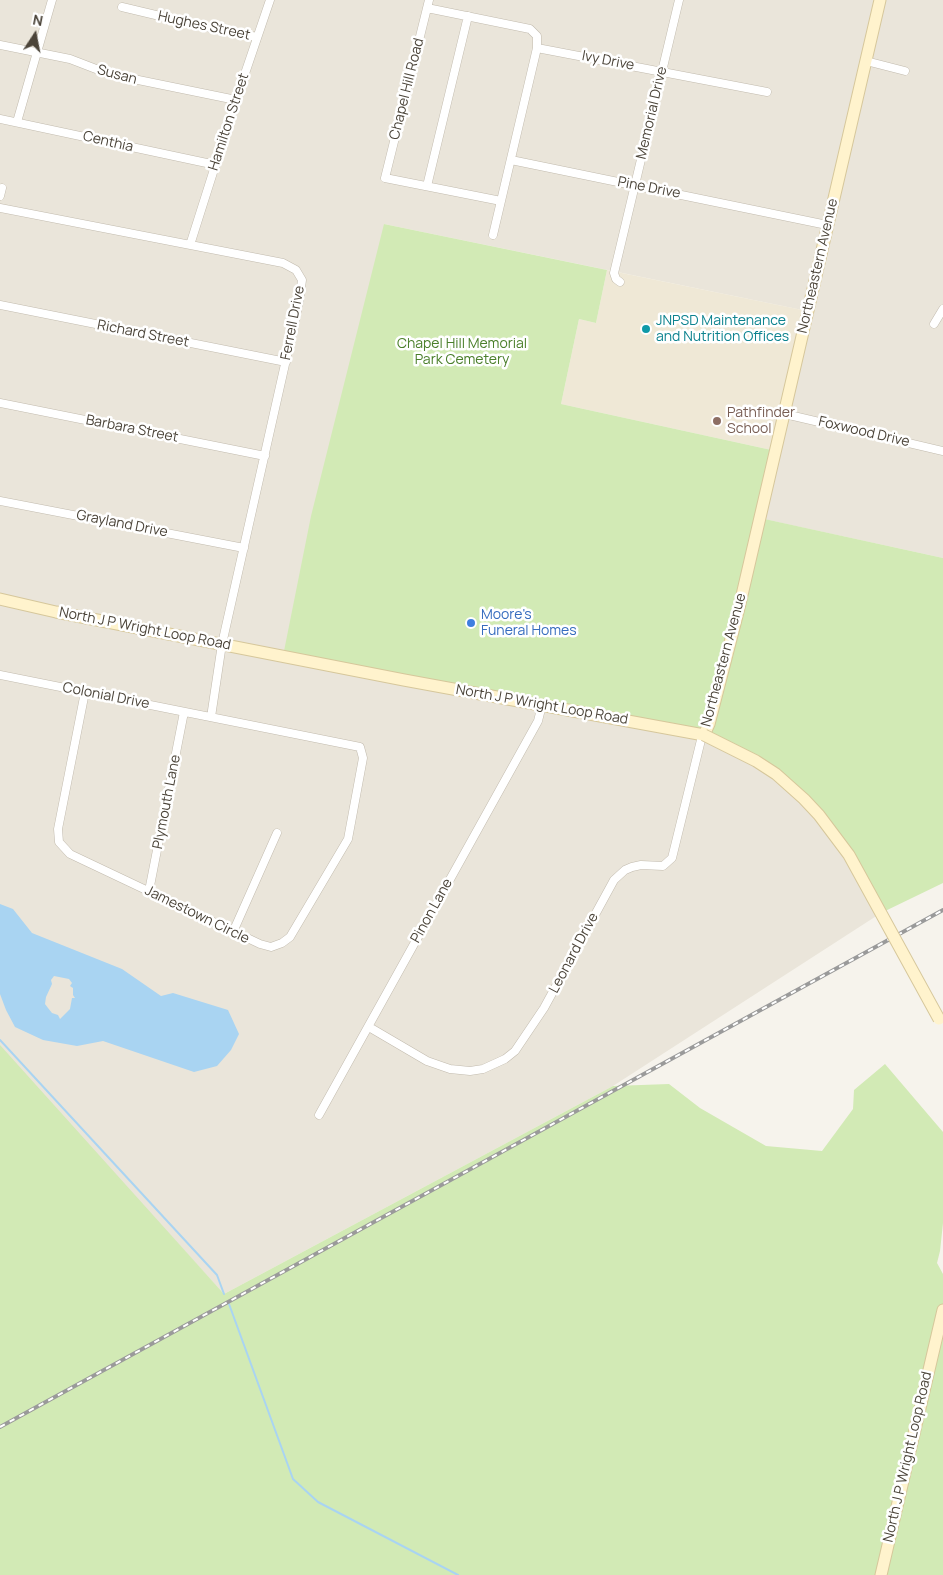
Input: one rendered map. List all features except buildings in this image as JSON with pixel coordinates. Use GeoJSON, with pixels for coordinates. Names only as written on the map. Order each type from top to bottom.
{"type":"FeatureCollection","features":[{"type":"Feature","properties":{"kind":"main road","name":"Northeastern Avenue"},"geometry":{"type":"LineString","coordinates":[[704,735],[709,724],[739,608],[880,0]]}},
{"type":"Feature","properties":{"kind":"main road","name":"North J P Wright Loop Road"},"geometry":{"type":"LineString","coordinates":[[0,599],[56,612],[704,735],[756,761],[776,774],[819,815],[849,855],[941,1024]]}},
{"type":"Feature","properties":{"kind":"main road","name":"North J P Wright Loop Road"},"geometry":{"type":"LineString","coordinates":[[881,1575],[943,1310]]}},
{"type":"Feature","properties":{"kind":"street"},"geometry":{"type":"LineString","coordinates":[[17,122],[52,0]]}},
{"type":"Feature","properties":{"kind":"street","name":"Hamilton Street"},"geometry":{"type":"LineString","coordinates":[[190,246],[270,0]]}},
{"type":"Feature","properties":{"kind":"street","name":"Memorial Drive"},"geometry":{"type":"LineString","coordinates":[[620,282],[616,279],[614,273],[678,0]]}},
{"type":"Feature","properties":{"kind":"street"},"geometry":{"type":"LineString","coordinates":[[428,4],[468,16],[530,29],[537,36],[537,48],[493,235]]}},
{"type":"Feature","properties":{"kind":"street","name":"Chapel Hill Road"},"geometry":{"type":"LineString","coordinates":[[427,186],[385,178],[428,4]]}},
{"type":"Feature","properties":{"kind":"street","name":"Hughes Street"},"geometry":{"type":"LineString","coordinates":[[122,7],[206,28],[257,37]]}},
{"type":"Feature","properties":{"kind":"street"},"geometry":{"type":"LineString","coordinates":[[468,16],[427,186],[502,201]]}},
{"type":"Feature","properties":{"kind":"street","name":"Susan"},"geometry":{"type":"LineString","coordinates":[[0,45],[70,59],[109,74],[236,100]]}},
{"type":"Feature","properties":{"kind":"street","name":"Ivy Drive"},"geometry":{"type":"LineString","coordinates":[[537,48],[767,92]]}},
{"type":"Feature","properties":{"kind":"street"},"geometry":{"type":"LineString","coordinates":[[866,61],[905,71]]}},
{"type":"Feature","properties":{"kind":"street","name":"Centhia"},"geometry":{"type":"LineString","coordinates":[[0,119],[216,165]]}},
{"type":"Feature","properties":{"kind":"street","name":"Pine Drive"},"geometry":{"type":"LineString","coordinates":[[511,160],[827,224]]}},
{"type":"Feature","properties":{"kind":"street","name":"Ferrell Drive"},"geometry":{"type":"LineString","coordinates":[[0,208],[283,263],[299,274],[302,280],[302,291],[222,644]]}},
{"type":"Feature","properties":{"kind":"street","name":"Richard Street"},"geometry":{"type":"LineString","coordinates":[[0,305],[286,362]]}},
{"type":"Feature","properties":{"kind":"street"},"geometry":{"type":"LineString","coordinates":[[934,324],[943,309]]}},
{"type":"Feature","properties":{"kind":"street","name":"Barbara Street"},"geometry":{"type":"LineString","coordinates":[[0,403],[265,456]]}},
{"type":"Feature","properties":{"kind":"street","name":"Foxwood Drive"},"geometry":{"type":"LineString","coordinates":[[785,414],[943,451]]}},
{"type":"Feature","properties":{"kind":"street","name":"Grayland Drive"},"geometry":{"type":"LineString","coordinates":[[0,501],[244,548]]}},
{"type":"Feature","properties":{"kind":"street"},"geometry":{"type":"LineString","coordinates":[[212,717],[222,644]]}},
{"type":"Feature","properties":{"kind":"street","name":"Colonial Drive"},"geometry":{"type":"LineString","coordinates":[[0,675],[360,747]]}},
{"type":"Feature","properties":{"kind":"street","name":"Jamestown Circle"},"geometry":{"type":"LineString","coordinates":[[85,692],[58,829],[60,842],[70,854],[233,932],[270,947],[282,943],[290,937],[348,839],[363,758],[360,747]]}},
{"type":"Feature","properties":{"kind":"street","name":"Pinon Lane"},"geometry":{"type":"LineString","coordinates":[[319,1115],[538,721],[542,705]]}},
{"type":"Feature","properties":{"kind":"street","name":"Plymouth Lane"},"geometry":{"type":"LineString","coordinates":[[150,892],[184,712]]}},
{"type":"Feature","properties":{"kind":"street","name":"Leonard Drive"},"geometry":{"type":"LineString","coordinates":[[369,1027],[427,1061],[450,1069],[470,1071],[483,1069],[505,1059],[515,1051],[544,1008],[614,880],[625,870],[632,867],[641,865],[663,866],[672,858],[701,740],[704,735]]}},
{"type":"Feature","properties":{"kind":"street"},"geometry":{"type":"LineString","coordinates":[[233,932],[277,833]]}},
{"type":"Feature","properties":{"kind":"shaded area"},"geometry":{"type":"Polygon","coordinates":[[[0,0],[881,0],[807,311],[384,224],[704,735],[756,761],[819,815],[881,913],[613,1086],[224,1294],[0,1050],[0,0]]]}},
{"type":"Feature","properties":{"kind":"shaded area"},"geometry":{"type":"Polygon","coordinates":[[[882,0],[943,0],[943,558],[759,518],[882,0]]]}},
{"type":"Feature","properties":{"kind":"shaded area"},"geometry":{"type":"Polygon","coordinates":[[[607,270],[807,311],[776,451],[561,404],[579,319],[596,323],[607,270]]]}},
{"type":"Feature","properties":{"kind":"green space","name":"Chapel Hill Memorial Park Cemetery"},"geometry":{"type":"Polygon","coordinates":[[[384,224],[607,270],[596,323],[579,319],[561,404],[776,451],[760,518],[943,558],[943,883],[881,913],[849,855],[804,799],[720,743],[283,656],[311,516],[384,224]]]}},
{"type":"Feature","properties":{"kind":"green space"},"geometry":{"type":"Polygon","coordinates":[[[0,1045],[224,1294],[613,1086],[669,1084],[700,1108],[766,1146],[822,1151],[853,1109],[854,1090],[885,1064],[943,1132],[943,1223],[937,1263],[943,1274],[943,1575],[0,1575],[0,1045]]]}},
{"type":"Feature","properties":{"kind":"water"},"geometry":{"type":"Polygon","coordinates":[[[0,904],[13,909],[32,933],[122,969],[161,996],[173,993],[228,1010],[239,1034],[231,1050],[217,1066],[194,1072],[103,1041],[77,1046],[43,1040],[15,1027],[0,994],[0,904]],[[54,976],[46,997],[45,1004],[60,1019],[70,1009],[72,998],[75,998],[73,988],[70,986],[72,983],[69,979],[54,976]]]}},
{"type":"Feature","properties":{"kind":"waterway"},"geometry":{"type":"LineString","coordinates":[[0,1040],[217,1275],[224,1294]]}},
{"type":"Feature","properties":{"kind":"waterway"},"geometry":{"type":"LineString","coordinates":[[229,1304],[293,1479],[318,1502],[458,1575]]}},
{"type":"Feature","properties":{"kind":"railway"},"geometry":{"type":"LineString","coordinates":[[0,1427],[943,910]]}},
{"type":"Feature","properties":{"kind":"place","name":"JNPSD Maintenance and Nutrition Offices"},"geometry":{"type":"Point","coordinates":[646,329]}},
{"type":"Feature","properties":{"kind":"place","name":"Pathfinder School"},"geometry":{"type":"Point","coordinates":[717,421]}},
{"type":"Feature","properties":{"kind":"place","name":"Moore's Funeral Homes"},"geometry":{"type":"Point","coordinates":[471,623]}}]}
